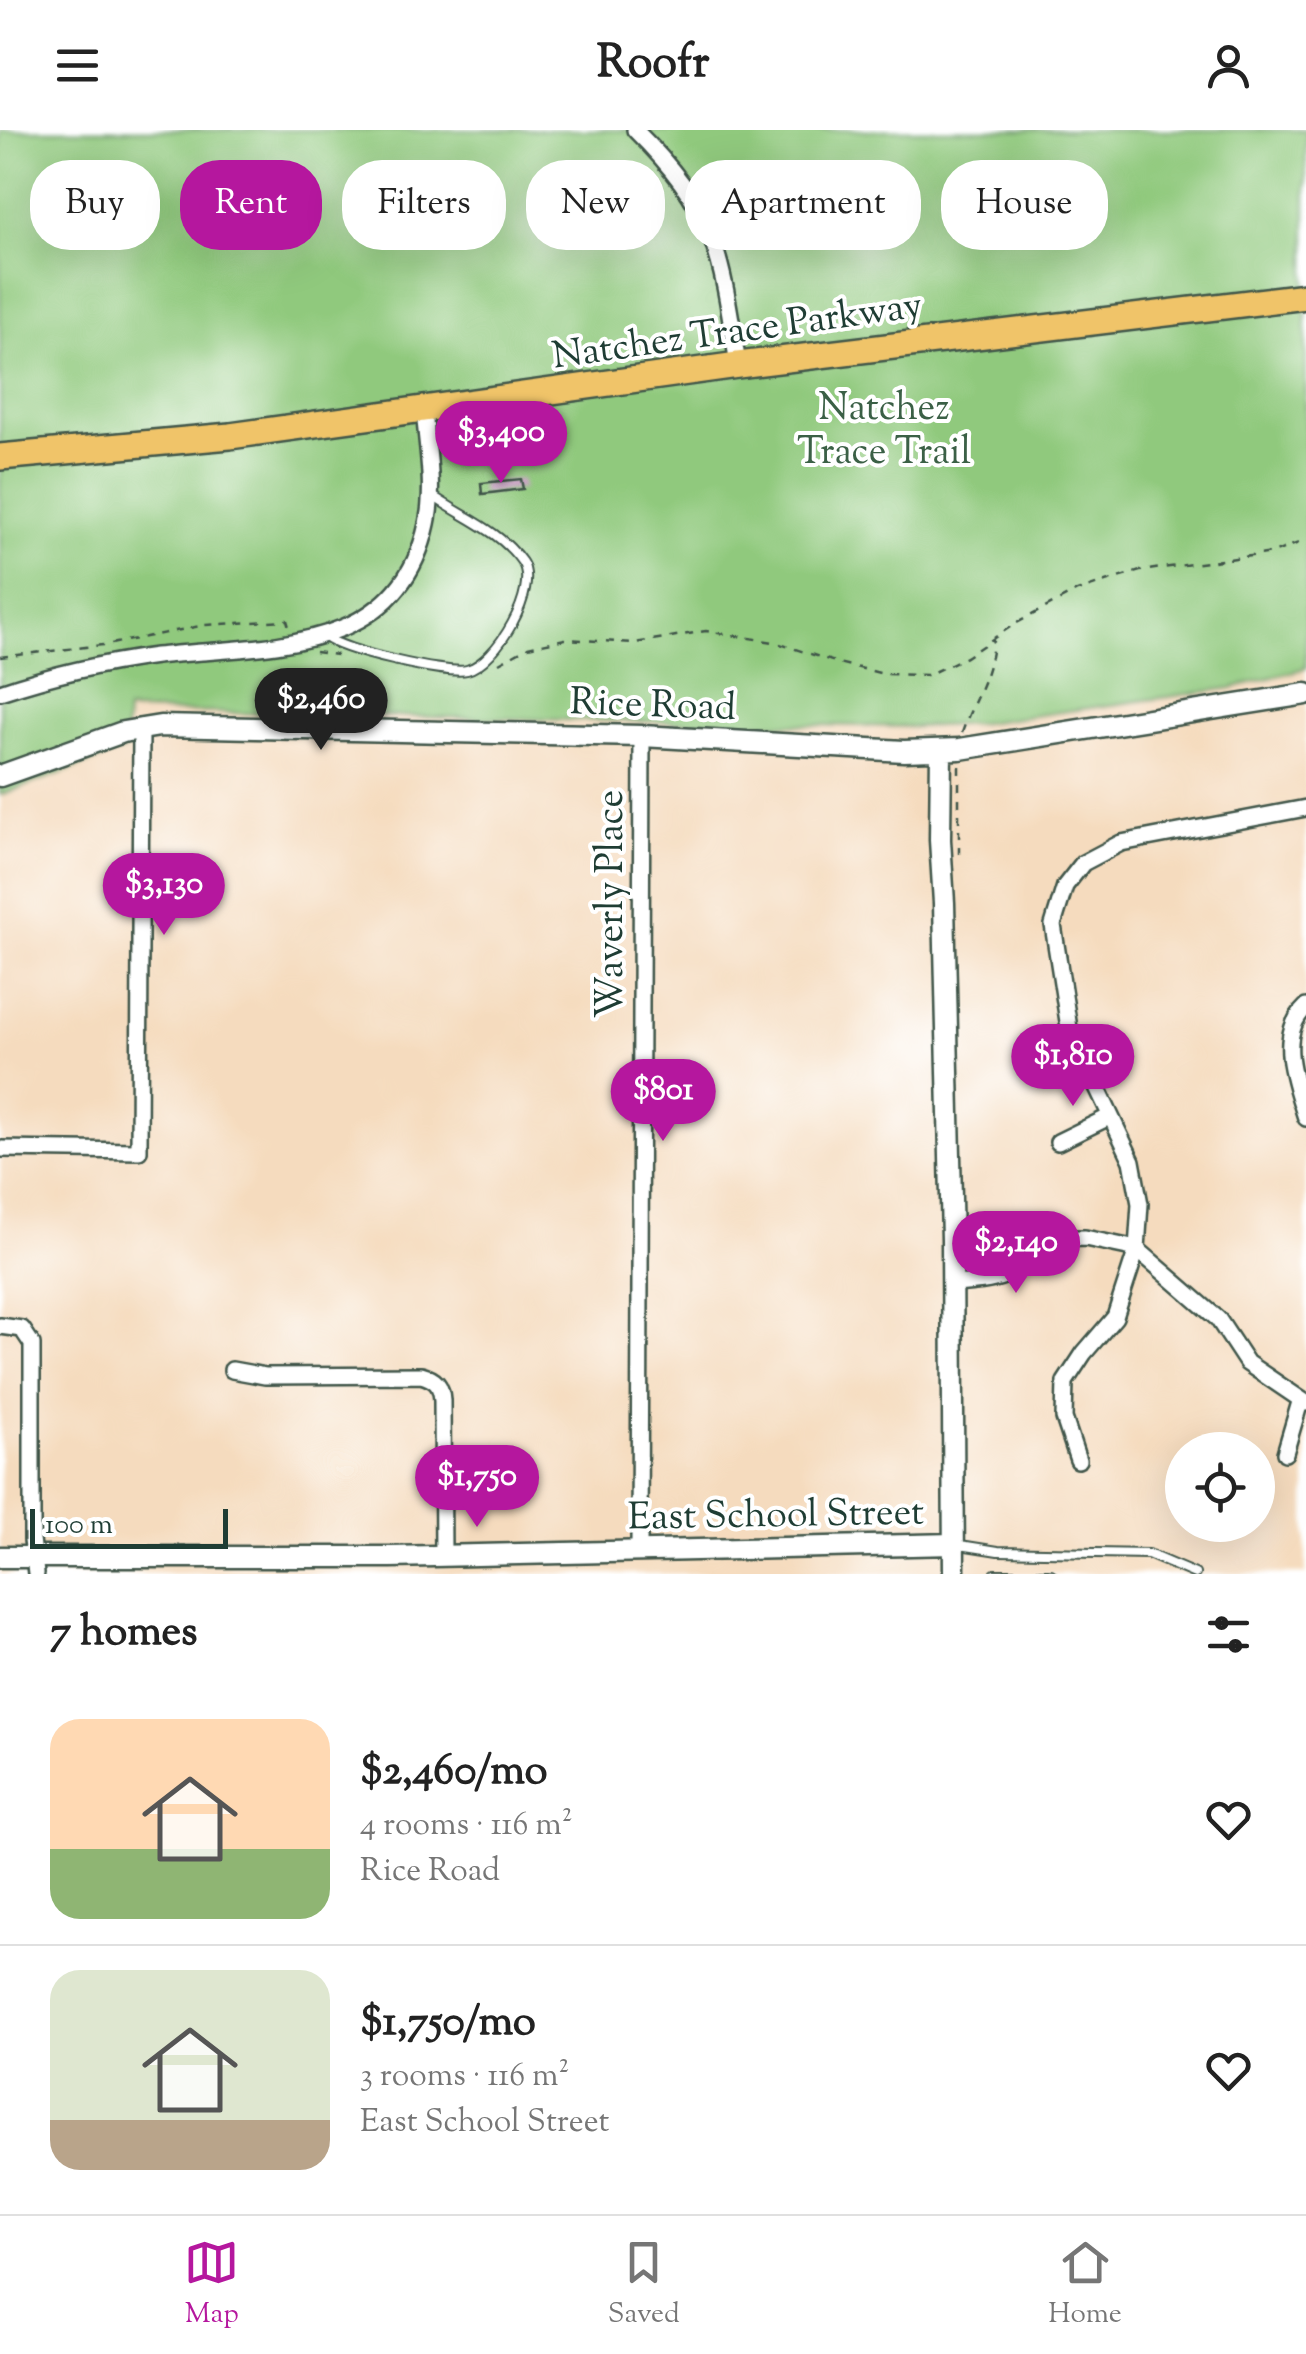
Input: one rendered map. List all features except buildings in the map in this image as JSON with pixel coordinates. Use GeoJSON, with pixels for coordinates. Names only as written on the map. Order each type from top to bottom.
{"type":"FeatureCollection","features":[{"type":"Feature","properties":{"kind":"main road","name":"Natchez Trace Parkway"},"geometry":{"type":"LineString","coordinates":[[0,457],[230,436],[738,365],[1306,296]]}},
{"type":"Feature","properties":{"kind":"street"},"geometry":{"type":"LineString","coordinates":[[635,130],[666,160],[706,220],[726,289],[738,365]]}},
{"type":"Feature","properties":{"kind":"street"},"geometry":{"type":"LineString","coordinates":[[0,692],[111,663],[294,644],[326,637],[364,618],[406,575],[424,535],[430,494],[424,410]]}},
{"type":"Feature","properties":{"kind":"street","name":"Rice Road"},"geometry":{"type":"LineString","coordinates":[[0,776],[141,727],[642,736],[941,750],[1306,694]]}},
{"type":"Feature","properties":{"kind":"street"},"geometry":{"type":"LineString","coordinates":[[0,1150],[140,1151],[141,727]]}},
{"type":"Feature","properties":{"kind":"street","name":"Waverly Place"},"geometry":{"type":"LineString","coordinates":[[638,1551],[642,736]]}},
{"type":"Feature","properties":{"kind":"street"},"geometry":{"type":"LineString","coordinates":[[941,750],[940,840],[952,1240],[954,1574]]}},
{"type":"Feature","properties":{"kind":"street"},"geometry":{"type":"LineString","coordinates":[[1078,1460],[1064,1418],[1065,1382],[1116,1317],[1137,1249],[1140,1204],[1132,1161],[1108,1117],[1070,1028],[1053,925],[1065,886],[1083,864],[1121,843],[1306,808]]}},
{"type":"Feature","properties":{"kind":"street"},"geometry":{"type":"LineString","coordinates":[[1306,1008],[1301,1010],[1289,1040],[1293,1075],[1306,1118]]}},
{"type":"Feature","properties":{"kind":"street"},"geometry":{"type":"LineString","coordinates":[[1058,1142],[1108,1117]]}},
{"type":"Feature","properties":{"kind":"street"},"geometry":{"type":"LineString","coordinates":[[952,1240],[1085,1238],[1137,1249],[1218,1319],[1248,1363],[1303,1402],[1286,1452]]}},
{"type":"Feature","properties":{"kind":"street"},"geometry":{"type":"LineString","coordinates":[[952,1284],[1002,1278],[1035,1254],[1043,1241]]}},
{"type":"Feature","properties":{"kind":"street"},"geometry":{"type":"LineString","coordinates":[[0,1326],[22,1328],[32,1344],[35,1566]]}},
{"type":"Feature","properties":{"kind":"street"},"geometry":{"type":"LineString","coordinates":[[232,1370],[265,1376],[432,1378],[442,1389],[443,1555]]}},
{"type":"Feature","properties":{"kind":"street","name":"East School Street"},"geometry":{"type":"LineString","coordinates":[[0,1557],[35,1566],[391,1565],[443,1555],[954,1544]]}},
{"type":"Feature","properties":{"kind":"lane"},"geometry":{"type":"LineString","coordinates":[[326,637],[341,647],[446,670],[469,670],[497,650],[519,608],[526,570],[508,547],[464,512],[453,511],[430,494]]}},
{"type":"Feature","properties":{"kind":"lane"},"geometry":{"type":"LineString","coordinates":[[462,526],[474,520]]}},
{"type":"Feature","properties":{"kind":"lane"},"geometry":{"type":"LineString","coordinates":[[954,1544],[998,1551],[1148,1554],[1195,1574]]}},
{"type":"Feature","properties":{"kind":"lane"},"geometry":{"type":"LineString","coordinates":[[994,1574],[1051,1574]]}},
{"type":"Feature","properties":{"kind":"path"},"geometry":{"type":"LineString","coordinates":[[496,664],[528,647],[565,639],[635,643],[706,631],[774,642],[838,663],[909,676],[943,669],[1077,591],[1140,571],[1273,552],[1306,540]]}},
{"type":"Feature","properties":{"kind":"path"},"geometry":{"type":"LineString","coordinates":[[0,657],[111,644],[173,629],[244,622],[287,620],[292,638]]}},
{"type":"Feature","properties":{"kind":"path"},"geometry":{"type":"LineString","coordinates":[[961,736],[992,662],[993,639]]}},
{"type":"Feature","properties":{"kind":"path"},"geometry":{"type":"LineString","coordinates":[[314,652],[350,658]]}},
{"type":"Feature","properties":{"kind":"green space","name":"Natchez Trace Trail"},"geometry":{"type":"Polygon","coordinates":[[[0,130],[1306,130],[1306,668],[1232,688],[975,724],[914,727],[127,711],[124,750],[0,795],[0,130]]]}}]}
